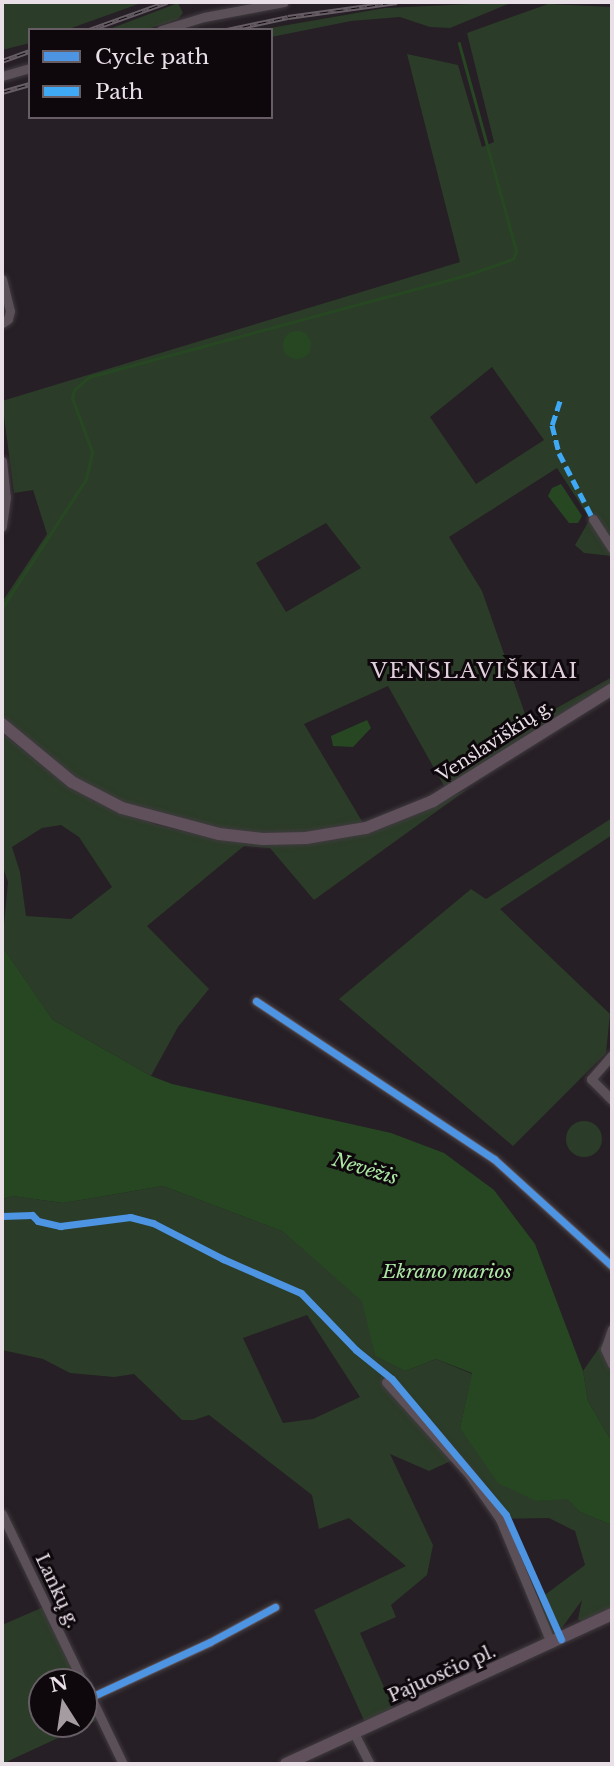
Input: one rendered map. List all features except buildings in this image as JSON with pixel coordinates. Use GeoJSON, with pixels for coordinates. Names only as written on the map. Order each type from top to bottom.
{"type":"FeatureCollection","features":[{"type":"Feature","properties":{"kind":"main road","name":"Venslaviškių g."},"geometry":{"type":"LineString","coordinates":[[2,723],[40,756],[92,794],[131,811],[219,834],[263,839],[324,837],[389,820],[433,801],[612,689]]}},
{"type":"Feature","properties":{"kind":"main road","name":"Pajuosčio pl."},"geometry":{"type":"LineString","coordinates":[[286,1764],[612,1614]]}},
{"type":"Feature","properties":{"kind":"street"},"geometry":{"type":"LineString","coordinates":[[168,28],[204,17],[284,2]]}},
{"type":"Feature","properties":{"kind":"street"},"geometry":{"type":"LineString","coordinates":[[2,76],[28,69]]}},
{"type":"Feature","properties":{"kind":"street"},"geometry":{"type":"LineString","coordinates":[[2,279],[10,311],[8,319],[2,323]]}},
{"type":"Feature","properties":{"kind":"street"},"geometry":{"type":"LineString","coordinates":[[2,461],[6,497],[2,527]]}},
{"type":"Feature","properties":{"kind":"street"},"geometry":{"type":"LineString","coordinates":[[593,519],[612,548]]}},
{"type":"Feature","properties":{"kind":"street"},"geometry":{"type":"LineString","coordinates":[[256,1001],[494,1159],[612,1266]]}},
{"type":"Feature","properties":{"kind":"street"},"geometry":{"type":"LineString","coordinates":[[612,1055],[592,1079],[612,1100]]}},
{"type":"Feature","properties":{"kind":"street"},"geometry":{"type":"LineString","coordinates":[[612,1329],[605,1349],[612,1364]]}},
{"type":"Feature","properties":{"kind":"street"},"geometry":{"type":"LineString","coordinates":[[386,1382],[468,1473],[500,1519],[551,1643]]}},
{"type":"Feature","properties":{"kind":"street","name":"Lankų g."},"geometry":{"type":"LineString","coordinates":[[2,1514],[77,1668]]}},
{"type":"Feature","properties":{"kind":"street"},"geometry":{"type":"LineString","coordinates":[[98,1694],[210,1642],[275,1607]]}},
{"type":"Feature","properties":{"kind":"street","name":"Lankų g."},"geometry":{"type":"LineString","coordinates":[[98,1712],[123,1764]]}},
{"type":"Feature","properties":{"kind":"street"},"geometry":{"type":"LineString","coordinates":[[354,1733],[370,1764]]}},
{"type":"Feature","properties":{"kind":"shaded area"},"geometry":{"type":"Polygon","coordinates":[[[2,2],[144,2],[72,28],[28,28],[28,44],[2,50],[2,2]]]}},
{"type":"Feature","properties":{"kind":"shaded area"},"geometry":{"type":"Polygon","coordinates":[[[513,2],[450,28],[430,27],[400,17],[351,21],[273,37],[273,28],[270,28],[385,8],[513,2]]]}},
{"type":"Feature","properties":{"kind":"shaded area"},"geometry":{"type":"Polygon","coordinates":[[[178,3],[183,13],[178,19],[152,28],[112,28],[178,3]]]}},
{"type":"Feature","properties":{"kind":"shaded area"},"geometry":{"type":"Polygon","coordinates":[[[548,4],[612,7],[612,556],[584,553],[575,545],[590,519],[557,468],[449,537],[482,591],[525,714],[537,719],[612,677],[612,689],[448,793],[388,686],[304,724],[366,828],[345,834],[219,834],[92,794],[2,721],[2,602],[47,534],[33,490],[14,493],[2,401],[460,262],[407,54],[458,65],[482,147],[494,142],[467,33],[548,4]],[[492,367],[430,417],[476,484],[544,440],[492,367]],[[326,523],[256,563],[286,612],[361,568],[326,523]]]}},
{"type":"Feature","properties":{"kind":"shaded area"},"geometry":{"type":"Polygon","coordinates":[[[2,733],[65,783],[94,801],[157,825],[200,835],[350,836],[420,813],[469,788],[314,900],[270,848],[244,846],[147,926],[209,989],[178,1027],[151,1076],[53,1020],[2,946],[8,882],[2,864],[2,733]],[[61,825],[42,828],[12,847],[20,872],[26,916],[71,919],[112,887],[79,837],[61,825]]]}},
{"type":"Feature","properties":{"kind":"shaded area"},"geometry":{"type":"Polygon","coordinates":[[[612,818],[612,835],[500,909],[610,1014],[606,1053],[513,1146],[339,999],[471,889],[486,899],[612,818]]]}},
{"type":"Feature","properties":{"kind":"shaded area"},"geometry":{"type":"Polygon","coordinates":[[[584,1121],[597,1126],[602,1139],[597,1152],[584,1157],[571,1152],[566,1139],[571,1126],[584,1121]]]}},
{"type":"Feature","properties":{"kind":"shaded area"},"geometry":{"type":"Polygon","coordinates":[[[163,1186],[282,1231],[363,1301],[375,1356],[405,1371],[436,1359],[472,1374],[460,1428],[536,1501],[568,1498],[580,1512],[612,1525],[612,1612],[585,1625],[578,1619],[582,1600],[551,1643],[534,1603],[585,1565],[575,1531],[549,1518],[500,1519],[455,1459],[429,1471],[390,1454],[433,1545],[427,1575],[391,1605],[396,1617],[360,1633],[396,1714],[367,1727],[314,1610],[406,1566],[349,1518],[319,1529],[312,1495],[209,1415],[194,1420],[182,1420],[134,1374],[114,1377],[70,1373],[43,1359],[2,1350],[2,1199],[13,1196],[63,1203],[163,1186]],[[307,1315],[243,1338],[283,1423],[313,1419],[360,1397],[307,1315]]]}},
{"type":"Feature","properties":{"kind":"shaded area"},"geometry":{"type":"Polygon","coordinates":[[[612,1329],[612,1442],[588,1401],[583,1371],[612,1329]]]}},
{"type":"Feature","properties":{"kind":"shaded area"},"geometry":{"type":"Polygon","coordinates":[[[48,1605],[73,1668],[28,1668],[28,1738],[58,1738],[2,1764],[2,1625],[48,1605]]]}},
{"type":"Feature","properties":{"kind":"water"},"geometry":{"type":"Polygon","coordinates":[[[297,331],[307,335],[311,345],[307,355],[297,359],[287,355],[283,345],[287,335],[297,331]]]}},
{"type":"Feature","properties":{"kind":"water"},"geometry":{"type":"Polygon","coordinates":[[[561,484],[582,516],[578,523],[569,523],[548,496],[552,488],[561,484]]]}},
{"type":"Feature","properties":{"kind":"water"},"geometry":{"type":"Polygon","coordinates":[[[367,720],[371,728],[353,747],[333,746],[331,736],[367,720]]]}},
{"type":"Feature","properties":{"kind":"water","name":"Ekrano marios"},"geometry":{"type":"Polygon","coordinates":[[[2,946],[53,1020],[151,1076],[172,1084],[391,1133],[444,1153],[494,1190],[535,1244],[583,1371],[588,1401],[612,1442],[612,1525],[580,1512],[568,1499],[536,1501],[498,1483],[460,1428],[472,1373],[436,1359],[405,1371],[375,1356],[362,1301],[282,1231],[163,1186],[63,1203],[13,1196],[2,1199],[2,946]]]}},
{"type":"Feature","properties":{"kind":"waterway"},"geometry":{"type":"LineString","coordinates":[[2,608],[86,479],[92,452],[72,398],[74,390],[89,377],[467,275],[513,259],[516,251],[459,44]]}},
{"type":"Feature","properties":{"kind":"railway"},"geometry":{"type":"LineString","coordinates":[[95,28],[167,2]]}},
{"type":"Feature","properties":{"kind":"railway"},"geometry":{"type":"LineString","coordinates":[[236,28],[288,17],[397,2]]}},
{"type":"Feature","properties":{"kind":"railway"},"geometry":{"type":"LineString","coordinates":[[2,61],[28,52]]}},
{"type":"Feature","properties":{"kind":"railway"},"geometry":{"type":"LineString","coordinates":[[2,92],[28,85]]}},
{"type":"Feature","properties":{"kind":"marked path"},"geometry":{"type":"LineString","coordinates":[[560,401],[552,425],[559,453],[593,519]]}},
{"type":"Feature","properties":{"kind":"cycle path"},"geometry":{"type":"LineString","coordinates":[[256,1001],[494,1159],[612,1266]]}},
{"type":"Feature","properties":{"kind":"cycle path"},"geometry":{"type":"LineString","coordinates":[[2,1216],[32,1215],[38,1221],[60,1226],[130,1217],[153,1223],[223,1259],[301,1293],[356,1350],[392,1379],[506,1515],[561,1639]]}},
{"type":"Feature","properties":{"kind":"cycle path"},"geometry":{"type":"LineString","coordinates":[[98,1694],[210,1642],[275,1607]]}},
{"type":"Feature","properties":{"kind":"district","name":"VENSLAVIŠKIAI"},"geometry":{"type":"Point","coordinates":[475,671]}},
{"type":"Feature","properties":{"kind":"water label","name":"Nevėžis"},"geometry":{"type":"Point","coordinates":[365,1169]}}]}
